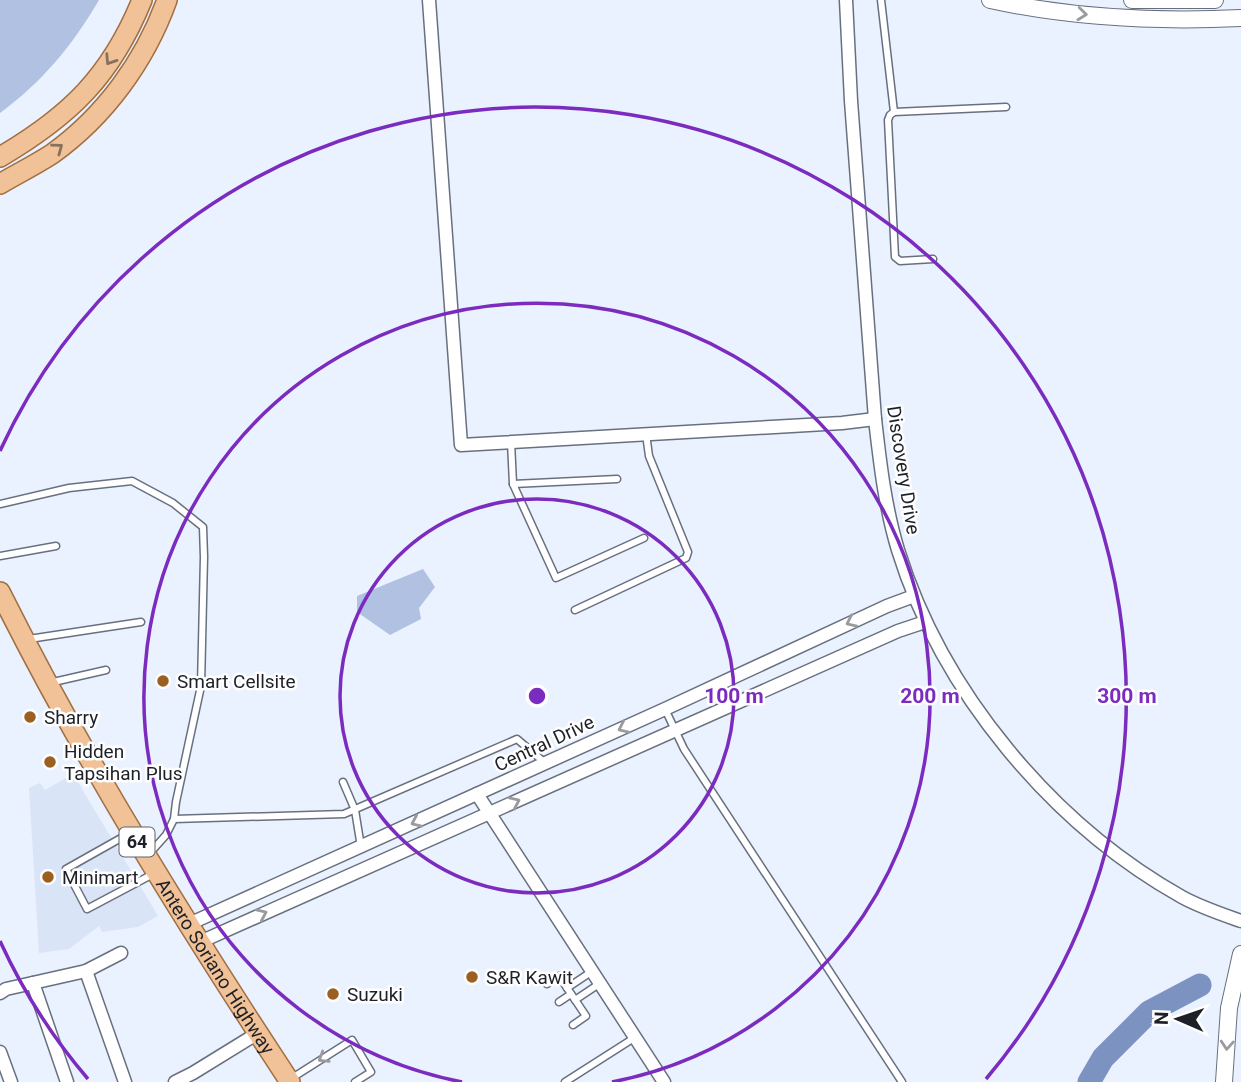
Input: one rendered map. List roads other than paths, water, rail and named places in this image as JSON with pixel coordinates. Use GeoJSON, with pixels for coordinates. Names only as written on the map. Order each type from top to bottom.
{"type":"FeatureCollection","features":[{"type":"Feature","properties":{"kind":"main road"},"geometry":{"type":"LineString","coordinates":[[0,157],[60,117],[97,80],[125,37],[142,0]]}},
{"type":"Feature","properties":{"kind":"main road"},"geometry":{"type":"LineString","coordinates":[[0,184],[50,155],[94,118],[131,71],[159,23],[167,0]]}},
{"type":"Feature","properties":{"kind":"main road"},"geometry":{"type":"LineString","coordinates":[[990,0],[1038,9],[1128,18],[1241,18]]}},
{"type":"Feature","properties":{"kind":"main road"},"geometry":{"type":"LineString","coordinates":[[1132,0],[1215,0]]}},
{"type":"Feature","properties":{"kind":"main road","name":"Antero Soriano Highway"},"geometry":{"type":"LineString","coordinates":[[0,592],[131,832],[289,1081]]}},
{"type":"Feature","properties":{"kind":"main road"},"geometry":{"type":"LineString","coordinates":[[1224,1082],[1241,954]]}},
{"type":"Feature","properties":{"kind":"street"},"geometry":{"type":"LineString","coordinates":[[429,0],[461,445],[875,419]]}},
{"type":"Feature","properties":{"kind":"street","name":"Discovery Drive"},"geometry":{"type":"LineString","coordinates":[[846,0],[850,101],[875,419],[888,512],[898,550],[925,622],[946,661],[982,715],[1025,770],[1062,807],[1109,848],[1148,877],[1185,899],[1241,921]]}},
{"type":"Feature","properties":{"kind":"street","name":"Central Drive"},"geometry":{"type":"LineString","coordinates":[[189,924],[887,606],[915,596]]}},
{"type":"Feature","properties":{"kind":"street"},"geometry":{"type":"LineString","coordinates":[[200,942],[898,631],[925,622]]}},
{"type":"Feature","properties":{"kind":"street"},"geometry":{"type":"LineString","coordinates":[[477,794],[664,1082]]}},
{"type":"Feature","properties":{"kind":"street"},"geometry":{"type":"LineString","coordinates":[[0,993],[6,989],[86,971],[121,953]]}},
{"type":"Feature","properties":{"kind":"street"},"geometry":{"type":"LineString","coordinates":[[86,971],[125,1082]]}},
{"type":"Feature","properties":{"kind":"street"},"geometry":{"type":"LineString","coordinates":[[33,983],[67,1082]]}},
{"type":"Feature","properties":{"kind":"street"},"geometry":{"type":"LineString","coordinates":[[175,1082],[258,1033]]}},
{"type":"Feature","properties":{"kind":"street"},"geometry":{"type":"LineString","coordinates":[[0,1052],[11,1082]]}},
{"type":"Feature","properties":{"kind":"lane"},"geometry":{"type":"LineString","coordinates":[[881,0],[894,112]]}},
{"type":"Feature","properties":{"kind":"lane"},"geometry":{"type":"LineString","coordinates":[[933,259],[900,261],[895,257],[888,120],[890,115],[894,112],[1006,107]]}},
{"type":"Feature","properties":{"kind":"lane"},"geometry":{"type":"LineString","coordinates":[[575,610],[686,558],[688,552],[649,456],[646,434]]}},
{"type":"Feature","properties":{"kind":"lane"},"geometry":{"type":"LineString","coordinates":[[511,442],[513,484],[556,578],[644,538]]}},
{"type":"Feature","properties":{"kind":"lane"},"geometry":{"type":"LineString","coordinates":[[513,484],[617,479]]}},
{"type":"Feature","properties":{"kind":"lane"},"geometry":{"type":"LineString","coordinates":[[0,504],[69,488],[132,481],[173,503],[203,527],[201,686],[174,819],[152,864],[87,909],[66,869],[131,832]]}},
{"type":"Feature","properties":{"kind":"lane"},"geometry":{"type":"LineString","coordinates":[[0,556],[56,546]]}},
{"type":"Feature","properties":{"kind":"lane"},"geometry":{"type":"LineString","coordinates":[[24,639],[141,622]]}},
{"type":"Feature","properties":{"kind":"lane"},"geometry":{"type":"LineString","coordinates":[[48,683],[106,670]]}},
{"type":"Feature","properties":{"kind":"lane"},"geometry":{"type":"LineString","coordinates":[[665,709],[684,749],[902,1082]]}},
{"type":"Feature","properties":{"kind":"lane"},"geometry":{"type":"LineString","coordinates":[[174,819],[345,814],[517,739],[546,763]]}},
{"type":"Feature","properties":{"kind":"lane"},"geometry":{"type":"LineString","coordinates":[[343,782],[355,810],[361,847]]}},
{"type":"Feature","properties":{"kind":"lane"},"geometry":{"type":"LineString","coordinates":[[559,1002],[571,994],[591,972]]}},
{"type":"Feature","properties":{"kind":"lane"},"geometry":{"type":"LineString","coordinates":[[547,984],[559,976],[586,1016],[573,1025]]}},
{"type":"Feature","properties":{"kind":"lane"},"geometry":{"type":"LineString","coordinates":[[571,994],[600,984]]}},
{"type":"Feature","properties":{"kind":"lane"},"geometry":{"type":"LineString","coordinates":[[565,1082],[634,1038]]}},
{"type":"Feature","properties":{"kind":"lane"},"geometry":{"type":"LineString","coordinates":[[289,1081],[352,1040],[371,1072],[355,1082]]}},
{"type":"Feature","properties":{"kind":"waterway"},"geometry":{"type":"LineString","coordinates":[[1089,1082],[1103,1058],[1149,1012],[1200,985]]}},
{"type":"Feature","properties":{"kind":"place","name":"Smart Cellsite"},"geometry":{"type":"Point","coordinates":[163,681]}},
{"type":"Feature","properties":{"kind":"place","name":"Sharry"},"geometry":{"type":"Point","coordinates":[30,717]}},
{"type":"Feature","properties":{"kind":"place","name":"Hidden Tapsihan Plus"},"geometry":{"type":"Point","coordinates":[50,762]}},
{"type":"Feature","properties":{"kind":"place","name":"Minimart"},"geometry":{"type":"Point","coordinates":[48,877]}},
{"type":"Feature","properties":{"kind":"place","name":"S&R Kawit"},"geometry":{"type":"Point","coordinates":[472,977]}},
{"type":"Feature","properties":{"kind":"place","name":"Suzuki"},"geometry":{"type":"Point","coordinates":[333,994]}}]}
